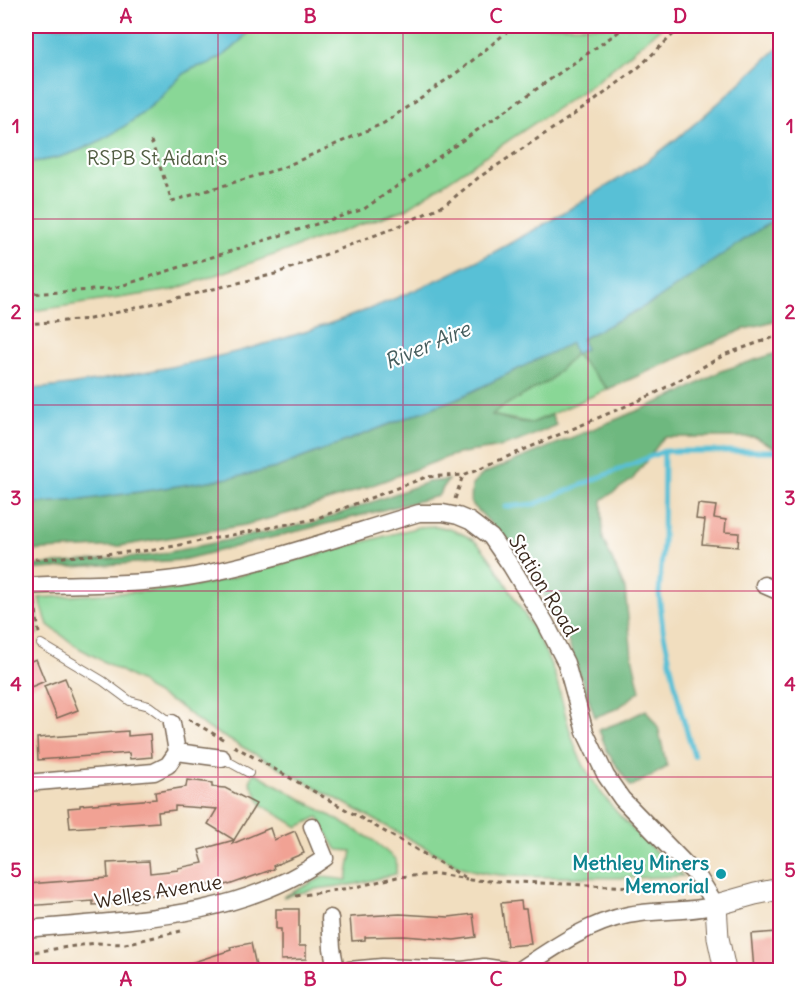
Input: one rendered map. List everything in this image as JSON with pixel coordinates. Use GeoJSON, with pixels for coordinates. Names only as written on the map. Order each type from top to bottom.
{"type":"FeatureCollection","features":[{"type":"Feature","properties":{"kind":"street","name":"Station Road"},"geometry":{"type":"LineString","coordinates":[[29,585],[159,581],[193,576],[227,569],[419,513],[450,514],[470,521],[491,537],[545,622],[566,663],[585,732],[606,776],[622,800],[699,878],[716,905]]}},
{"type":"Feature","properties":{"kind":"street"},"geometry":{"type":"LineString","coordinates":[[764,585],[780,592]]}},
{"type":"Feature","properties":{"kind":"street"},"geometry":{"type":"LineString","coordinates":[[26,783],[154,772],[168,765],[177,752],[177,720]]}},
{"type":"Feature","properties":{"kind":"street"},"geometry":{"type":"LineString","coordinates":[[177,752],[222,758]]}},
{"type":"Feature","properties":{"kind":"street","name":"Welles Avenue"},"geometry":{"type":"LineString","coordinates":[[26,929],[137,919],[194,910],[244,898],[302,875],[326,858],[312,826]]}},
{"type":"Feature","properties":{"kind":"street"},"geometry":{"type":"LineString","coordinates":[[520,970],[558,945],[616,918],[653,912],[699,910],[780,889]]}},
{"type":"Feature","properties":{"kind":"street"},"geometry":{"type":"LineString","coordinates":[[716,905],[718,938],[725,970]]}},
{"type":"Feature","properties":{"kind":"street"},"geometry":{"type":"LineString","coordinates":[[330,918],[336,970]]}},
{"type":"Feature","properties":{"kind":"street"},"geometry":{"type":"LineString","coordinates":[[349,970],[382,967],[463,970],[484,967],[504,970]]}},
{"type":"Feature","properties":{"kind":"lane"},"geometry":{"type":"LineString","coordinates":[[45,642],[130,701],[149,706],[177,720]]}},
{"type":"Feature","properties":{"kind":"lane"},"geometry":{"type":"LineString","coordinates":[[222,758],[249,773]]}},
{"type":"Feature","properties":{"kind":"path"},"geometry":{"type":"LineString","coordinates":[[151,141],[172,201],[282,168],[384,123],[462,69],[514,26]]}},
{"type":"Feature","properties":{"kind":"path"},"geometry":{"type":"LineString","coordinates":[[26,294],[111,289],[364,209],[627,26]]}},
{"type":"Feature","properties":{"kind":"path"},"geometry":{"type":"LineString","coordinates":[[26,324],[90,319],[275,274],[399,226],[446,204],[477,178],[593,102],[639,67],[682,26]]}},
{"type":"Feature","properties":{"kind":"path"},"geometry":{"type":"LineString","coordinates":[[26,560],[154,550],[315,519],[426,477],[463,475],[654,394],[726,354],[780,335]]}},
{"type":"Feature","properties":{"kind":"path"},"geometry":{"type":"LineString","coordinates":[[450,514],[463,475]]}},
{"type":"Feature","properties":{"kind":"path"},"geometry":{"type":"LineString","coordinates":[[29,585],[38,633],[45,642]]}},
{"type":"Feature","properties":{"kind":"path"},"geometry":{"type":"LineString","coordinates":[[177,720],[470,880],[683,889],[699,878]]}},
{"type":"Feature","properties":{"kind":"green space","name":"RSPB St Aidan's"},"geometry":{"type":"Polygon","coordinates":[[[26,26],[663,26],[596,82],[406,209],[173,290],[26,312],[26,26]]]}},
{"type":"Feature","properties":{"kind":"green space"},"geometry":{"type":"Polygon","coordinates":[[[780,215],[780,319],[742,330],[608,389],[575,354],[582,339],[687,278],[780,215]]]}},
{"type":"Feature","properties":{"kind":"green space"},"geometry":{"type":"Polygon","coordinates":[[[572,342],[575,354],[549,381],[500,408],[492,415],[532,423],[552,415],[556,425],[513,443],[454,455],[340,497],[245,525],[120,546],[26,551],[26,504],[82,500],[139,492],[241,476],[276,468],[463,396],[572,342]]]}},
{"type":"Feature","properties":{"kind":"green space"},"geometry":{"type":"Polygon","coordinates":[[[780,352],[780,450],[754,437],[664,437],[632,480],[602,500],[603,539],[625,589],[632,656],[640,691],[618,708],[595,717],[564,630],[521,555],[471,503],[472,485],[483,474],[683,392],[721,371],[780,352]]]}},
{"type":"Feature","properties":{"kind":"green space"},"geometry":{"type":"Polygon","coordinates":[[[575,354],[608,389],[532,423],[491,415],[549,381],[575,354]]]}},
{"type":"Feature","properties":{"kind":"green space"},"geometry":{"type":"Polygon","coordinates":[[[448,480],[438,496],[182,560],[26,570],[26,566],[155,555],[316,522],[428,482],[448,480]]]}},
{"type":"Feature","properties":{"kind":"green space"},"geometry":{"type":"Polygon","coordinates":[[[436,526],[468,537],[482,548],[491,560],[543,647],[557,682],[572,738],[588,773],[625,821],[683,876],[625,878],[511,876],[483,873],[457,865],[206,727],[179,706],[149,690],[141,682],[79,648],[48,625],[39,598],[180,589],[212,583],[419,527],[436,526]]]}},
{"type":"Feature","properties":{"kind":"green space"},"geometry":{"type":"Polygon","coordinates":[[[26,598],[35,598],[38,633],[30,637],[31,645],[26,651],[26,598]]]}},
{"type":"Feature","properties":{"kind":"green space"},"geometry":{"type":"Polygon","coordinates":[[[646,710],[658,727],[667,767],[631,787],[608,753],[599,730],[646,710]]]}},
{"type":"Feature","properties":{"kind":"green space"},"geometry":{"type":"Polygon","coordinates":[[[254,772],[373,840],[396,860],[396,874],[356,884],[316,889],[283,897],[323,877],[347,880],[352,851],[339,850],[335,847],[318,817],[298,827],[262,805],[250,782],[254,772]]]}},
{"type":"Feature","properties":{"kind":"water"},"geometry":{"type":"Polygon","coordinates":[[[26,26],[252,26],[229,51],[218,59],[185,73],[144,112],[113,133],[79,151],[61,157],[26,162],[26,26]]]}},
{"type":"Feature","properties":{"kind":"water","name":"River Aire"},"geometry":{"type":"Polygon","coordinates":[[[780,46],[780,215],[655,301],[582,339],[585,349],[575,354],[571,343],[463,396],[276,468],[241,476],[139,492],[82,500],[26,504],[26,389],[133,374],[255,347],[370,309],[426,285],[535,230],[647,161],[699,120],[780,46]]]}},
{"type":"Feature","properties":{"kind":"building"},"geometry":{"type":"Polygon","coordinates":[[[698,504],[716,506],[714,518],[726,520],[725,532],[739,533],[738,547],[702,544],[705,520],[696,519],[698,504]]]}},
{"type":"Feature","properties":{"kind":"building"},"geometry":{"type":"Polygon","coordinates":[[[36,659],[45,681],[31,687],[26,674],[26,663],[36,659]]]}},
{"type":"Feature","properties":{"kind":"building"},"geometry":{"type":"Polygon","coordinates":[[[65,678],[78,710],[57,718],[44,686],[65,678]]]}},
{"type":"Feature","properties":{"kind":"building"},"geometry":{"type":"Polygon","coordinates":[[[128,731],[128,736],[150,734],[152,757],[130,759],[129,753],[38,760],[37,738],[128,731]]]}},
{"type":"Feature","properties":{"kind":"building"},"geometry":{"type":"Polygon","coordinates":[[[187,780],[212,783],[212,787],[225,788],[256,804],[234,840],[208,824],[217,809],[175,806],[175,810],[158,812],[159,822],[70,828],[68,808],[156,799],[155,792],[186,787],[187,780]]]}},
{"type":"Feature","properties":{"kind":"building"},"geometry":{"type":"Polygon","coordinates":[[[270,828],[274,840],[295,831],[304,853],[273,866],[274,869],[229,885],[218,887],[217,883],[173,893],[144,896],[144,900],[135,900],[135,902],[93,905],[93,901],[26,906],[27,884],[108,878],[107,863],[149,861],[150,873],[178,870],[178,868],[203,863],[199,850],[234,840],[232,844],[270,828]]]}},
{"type":"Feature","properties":{"kind":"building"},"geometry":{"type":"Polygon","coordinates":[[[521,901],[522,909],[526,909],[531,944],[507,946],[501,903],[521,901]]]}},
{"type":"Feature","properties":{"kind":"building"},"geometry":{"type":"Polygon","coordinates":[[[276,909],[299,909],[299,946],[306,946],[306,959],[281,960],[281,929],[276,929],[276,909]]]}},
{"type":"Feature","properties":{"kind":"building"},"geometry":{"type":"Polygon","coordinates":[[[400,914],[449,917],[473,914],[476,937],[454,940],[404,936],[365,937],[365,940],[352,941],[350,917],[400,914]]]}},
{"type":"Feature","properties":{"kind":"building"},"geometry":{"type":"Polygon","coordinates":[[[776,932],[779,970],[754,970],[751,934],[776,932]]]}},
{"type":"Feature","properties":{"kind":"building"},"geometry":{"type":"Polygon","coordinates":[[[251,943],[256,966],[236,970],[179,970],[178,967],[231,950],[230,947],[251,943]]]}},
{"type":"Feature","properties":{"kind":"waterway"},"geometry":{"type":"LineString","coordinates":[[664,451],[663,542],[659,593],[663,630],[681,711],[694,756]]}},
{"type":"Feature","properties":{"kind":"waterway"},"geometry":{"type":"LineString","coordinates":[[505,507],[535,504],[664,451],[780,451]]}},
{"type":"Feature","properties":{"kind":"place","name":"Methley Miners Memorial"},"geometry":{"type":"Point","coordinates":[721,874]}}]}
